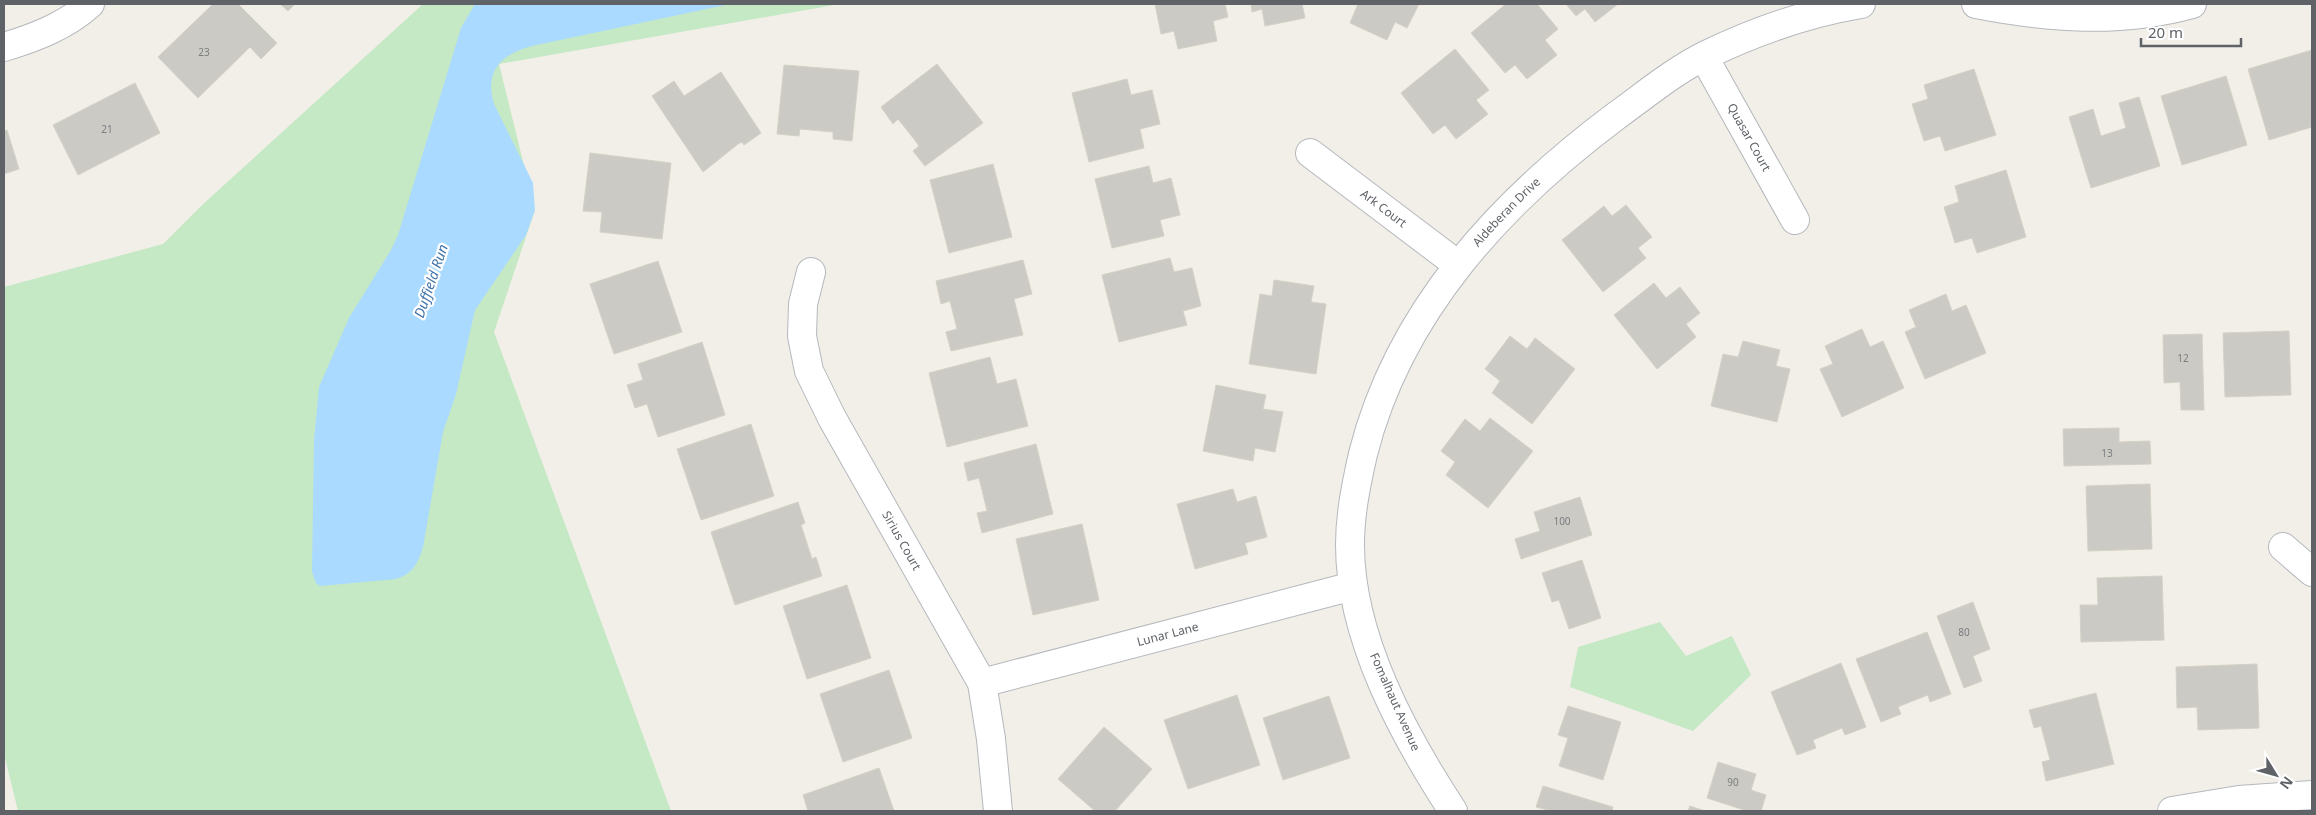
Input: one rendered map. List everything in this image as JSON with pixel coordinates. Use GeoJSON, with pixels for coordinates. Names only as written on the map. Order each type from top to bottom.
{"type":"FeatureCollection","features":[{"type":"Feature","properties":{"kind":"street"},"geometry":{"type":"LineString","coordinates":[[4,47],[27,40],[58,26],[90,4]]}},
{"type":"Feature","properties":{"kind":"street","name":"Aldeberan Drive"},"geometry":{"type":"LineString","coordinates":[[1353,586],[1350,548],[1351,509],[1368,434],[1384,389],[1405,344],[1430,303],[1488,229],[1557,163],[1653,90],[1704,56],[1771,26],[1834,8],[1861,4]]}},
{"type":"Feature","properties":{"kind":"street"},"geometry":{"type":"LineString","coordinates":[[1976,4],[2026,13],[2077,17],[2131,16],[2192,4]]}},
{"type":"Feature","properties":{"kind":"street","name":"Quasar Court"},"geometry":{"type":"LineString","coordinates":[[1704,56],[1795,220]]}},
{"type":"Feature","properties":{"kind":"street","name":"Ark Court"},"geometry":{"type":"LineString","coordinates":[[1310,153],[1458,265]]}},
{"type":"Feature","properties":{"kind":"street","name":"Sirius Court"},"geometry":{"type":"LineString","coordinates":[[811,272],[803,304],[802,336],[809,371],[832,418],[982,683],[992,739],[998,811]]}},
{"type":"Feature","properties":{"kind":"street"},"geometry":{"type":"LineString","coordinates":[[2283,547],[2312,572]]}},
{"type":"Feature","properties":{"kind":"street","name":"Lunar Lane"},"geometry":{"type":"LineString","coordinates":[[982,683],[1353,586]]}},
{"type":"Feature","properties":{"kind":"street","name":"Fomalhaut Avenue"},"geometry":{"type":"LineString","coordinates":[[1353,586],[1373,656],[1391,700],[1409,738],[1454,811]]}},
{"type":"Feature","properties":{"kind":"street"},"geometry":{"type":"LineString","coordinates":[[2172,811],[2239,800],[2312,795]]}},
{"type":"Feature","properties":{"kind":"green space"},"geometry":{"type":"Polygon","coordinates":[[[423,4],[840,4],[499,64],[535,210],[494,332],[671,811],[18,811],[4,754],[4,287],[163,244],[201,206],[423,4]]]}},
{"type":"Feature","properties":{"kind":"green space"},"geometry":{"type":"Polygon","coordinates":[[[1660,622],[1686,656],[1732,636],[1751,675],[1693,731],[1570,687],[1578,647],[1660,622]]]}},
{"type":"Feature","properties":{"kind":"water","name":"Duffield Run"},"geometry":{"type":"Polygon","coordinates":[[[475,4],[730,4],[521,49],[504,59],[493,73],[491,92],[494,104],[533,183],[535,210],[526,235],[475,310],[456,394],[443,432],[421,553],[411,571],[396,579],[320,586],[316,583],[312,572],[314,440],[319,387],[349,318],[391,250],[398,235],[461,28],[475,4]]]}},
{"type":"Feature","properties":{"kind":"building"},"geometry":{"type":"Polygon","coordinates":[[[213,4],[238,4],[277,43],[261,59],[250,47],[198,98],[158,57],[213,4]]]}},
{"type":"Feature","properties":{"kind":"building"},"geometry":{"type":"Polygon","coordinates":[[[280,4],[295,4],[288,11],[280,4]]]}},
{"type":"Feature","properties":{"kind":"building"},"geometry":{"type":"Polygon","coordinates":[[[1155,4],[1225,4],[1228,17],[1213,21],[1217,41],[1178,49],[1174,31],[1161,34],[1155,4]]]}},
{"type":"Feature","properties":{"kind":"building"},"geometry":{"type":"Polygon","coordinates":[[[1251,4],[1302,4],[1305,18],[1265,26],[1262,9],[1252,12],[1251,4]]]}},
{"type":"Feature","properties":{"kind":"building"},"geometry":{"type":"Polygon","coordinates":[[[1358,4],[1419,4],[1407,28],[1395,22],[1387,40],[1350,23],[1358,4]]]}},
{"type":"Feature","properties":{"kind":"building"},"geometry":{"type":"Polygon","coordinates":[[[1506,4],[1537,4],[1558,29],[1545,40],[1557,55],[1527,79],[1515,65],[1505,73],[1471,33],[1506,4]]]}},
{"type":"Feature","properties":{"kind":"building"},"geometry":{"type":"Polygon","coordinates":[[[1566,4],[1618,4],[1595,22],[1585,9],[1576,16],[1566,4]]]}},
{"type":"Feature","properties":{"kind":"building"},"geometry":{"type":"Polygon","coordinates":[[[1455,49],[1489,90],[1476,100],[1488,114],[1456,139],[1445,125],[1433,134],[1401,93],[1455,49]]]}},
{"type":"Feature","properties":{"kind":"building"},"geometry":{"type":"Polygon","coordinates":[[[2312,50],[2312,127],[2269,140],[2248,69],[2312,50]]]}},
{"type":"Feature","properties":{"kind":"building"},"geometry":{"type":"Polygon","coordinates":[[[937,64],[983,123],[925,166],[913,151],[919,146],[914,139],[898,119],[893,124],[881,107],[937,64]]]}},
{"type":"Feature","properties":{"kind":"building"},"geometry":{"type":"Polygon","coordinates":[[[784,65],[859,71],[852,141],[833,139],[833,132],[800,129],[799,136],[777,134],[784,65]]]}},
{"type":"Feature","properties":{"kind":"building"},"geometry":{"type":"Polygon","coordinates":[[[1974,69],[1996,135],[1945,151],[1940,136],[1924,141],[1912,104],[1928,99],[1924,85],[1974,69]]]}},
{"type":"Feature","properties":{"kind":"building"},"geometry":{"type":"Polygon","coordinates":[[[721,72],[761,133],[744,145],[742,142],[738,144],[703,172],[652,96],[674,81],[684,96],[721,72]]]}},
{"type":"Feature","properties":{"kind":"building"},"geometry":{"type":"Polygon","coordinates":[[[2226,76],[2247,145],[2182,165],[2161,96],[2226,76]]]}},
{"type":"Feature","properties":{"kind":"building"},"geometry":{"type":"Polygon","coordinates":[[[1127,79],[1131,95],[1152,90],[1160,124],[1140,129],[1144,148],[1089,162],[1072,93],[1127,79]]]}},
{"type":"Feature","properties":{"kind":"building"},"geometry":{"type":"Polygon","coordinates":[[[135,83],[160,133],[78,175],[53,125],[135,83]]]}},
{"type":"Feature","properties":{"kind":"building"},"geometry":{"type":"Polygon","coordinates":[[[2139,97],[2160,166],[2091,188],[2069,117],[2093,109],[2101,136],[2126,128],[2119,103],[2139,97]]]}},
{"type":"Feature","properties":{"kind":"building"},"geometry":{"type":"Polygon","coordinates":[[[7,130],[19,169],[4,174],[4,131],[7,130]]]}},
{"type":"Feature","properties":{"kind":"building"},"geometry":{"type":"Polygon","coordinates":[[[590,153],[671,163],[662,239],[600,232],[602,212],[583,211],[590,153]]]}},
{"type":"Feature","properties":{"kind":"building"},"geometry":{"type":"Polygon","coordinates":[[[993,164],[1012,237],[949,253],[930,180],[993,164]]]}},
{"type":"Feature","properties":{"kind":"building"},"geometry":{"type":"Polygon","coordinates":[[[1149,166],[1153,183],[1171,178],[1180,215],[1160,220],[1164,236],[1112,248],[1095,179],[1149,166]]]}},
{"type":"Feature","properties":{"kind":"building"},"geometry":{"type":"Polygon","coordinates":[[[2006,170],[2026,237],[1977,253],[1972,238],[1955,243],[1944,207],[1959,202],[1955,186],[2006,170]]]}},
{"type":"Feature","properties":{"kind":"building"},"geometry":{"type":"Polygon","coordinates":[[[1626,205],[1652,237],[1638,248],[1646,258],[1603,292],[1562,240],[1604,206],[1612,216],[1626,205]]]}},
{"type":"Feature","properties":{"kind":"building"},"geometry":{"type":"Polygon","coordinates":[[[1170,258],[1174,272],[1192,268],[1201,306],[1183,311],[1187,325],[1119,342],[1102,275],[1170,258]]]}},
{"type":"Feature","properties":{"kind":"building"},"geometry":{"type":"Polygon","coordinates":[[[1023,260],[1032,294],[1014,299],[1023,335],[951,351],[946,332],[957,329],[950,301],[941,304],[936,281],[1023,260]]]}},
{"type":"Feature","properties":{"kind":"building"},"geometry":{"type":"Polygon","coordinates":[[[658,261],[682,332],[614,354],[590,284],[658,261]]]}},
{"type":"Feature","properties":{"kind":"building"},"geometry":{"type":"Polygon","coordinates":[[[1274,280],[1314,286],[1311,302],[1326,304],[1316,374],[1249,364],[1260,294],[1272,296],[1274,280]]]}},
{"type":"Feature","properties":{"kind":"building"},"geometry":{"type":"Polygon","coordinates":[[[1654,283],[1666,298],[1680,287],[1700,313],[1686,324],[1696,337],[1657,369],[1614,315],[1654,283]]]}},
{"type":"Feature","properties":{"kind":"building"},"geometry":{"type":"Polygon","coordinates":[[[1946,294],[1952,311],[1966,305],[1986,353],[1925,379],[1905,332],[1916,327],[1909,310],[1946,294]]]}},
{"type":"Feature","properties":{"kind":"building"},"geometry":{"type":"Polygon","coordinates":[[[1862,329],[1870,347],[1883,341],[1904,388],[1842,417],[1820,369],[1833,364],[1825,346],[1862,329]]]}},
{"type":"Feature","properties":{"kind":"building"},"geometry":{"type":"Polygon","coordinates":[[[2289,331],[2291,395],[2225,397],[2223,333],[2289,331]]]}},
{"type":"Feature","properties":{"kind":"building"},"geometry":{"type":"Polygon","coordinates":[[[2202,334],[2204,410],[2181,410],[2180,382],[2164,383],[2163,335],[2202,334]]]}},
{"type":"Feature","properties":{"kind":"building"},"geometry":{"type":"Polygon","coordinates":[[[1510,336],[1527,349],[1535,338],[1575,369],[1532,424],[1492,393],[1500,381],[1485,369],[1510,336]]]}},
{"type":"Feature","properties":{"kind":"building"},"geometry":{"type":"Polygon","coordinates":[[[1743,341],[1780,350],[1776,366],[1790,369],[1777,422],[1711,406],[1723,354],[1738,357],[1743,341]]]}},
{"type":"Feature","properties":{"kind":"building"},"geometry":{"type":"Polygon","coordinates":[[[702,342],[725,415],[658,437],[647,404],[635,408],[627,385],[643,380],[638,364],[702,342]]]}},
{"type":"Feature","properties":{"kind":"building"},"geometry":{"type":"Polygon","coordinates":[[[990,357],[997,384],[1016,379],[1028,426],[947,447],[929,373],[990,357]]]}},
{"type":"Feature","properties":{"kind":"building"},"geometry":{"type":"Polygon","coordinates":[[[1216,385],[1266,395],[1263,409],[1283,412],[1275,452],[1255,448],[1253,461],[1203,451],[1216,385]]]}},
{"type":"Feature","properties":{"kind":"building"},"geometry":{"type":"Polygon","coordinates":[[[1490,418],[1533,451],[1488,508],[1446,475],[1455,462],[1441,451],[1465,419],[1480,431],[1490,418]]]}},
{"type":"Feature","properties":{"kind":"building"},"geometry":{"type":"Polygon","coordinates":[[[751,424],[774,496],[701,520],[677,449],[751,424]]]}},
{"type":"Feature","properties":{"kind":"building"},"geometry":{"type":"Polygon","coordinates":[[[2119,428],[2119,442],[2150,441],[2151,464],[2064,466],[2063,429],[2119,428]]]}},
{"type":"Feature","properties":{"kind":"building"},"geometry":{"type":"Polygon","coordinates":[[[1036,444],[1053,514],[982,533],[977,513],[987,511],[979,478],[968,481],[964,463],[1036,444]]]}},
{"type":"Feature","properties":{"kind":"building"},"geometry":{"type":"Polygon","coordinates":[[[2150,484],[2152,549],[2088,551],[2086,486],[2150,484]]]}},
{"type":"Feature","properties":{"kind":"building"},"geometry":{"type":"Polygon","coordinates":[[[1233,489],[1237,502],[1256,496],[1267,537],[1245,543],[1248,554],[1195,569],[1177,504],[1233,489]]]}},
{"type":"Feature","properties":{"kind":"building"},"geometry":{"type":"Polygon","coordinates":[[[1580,497],[1592,535],[1521,559],[1515,539],[1540,531],[1534,512],[1580,497]]]}},
{"type":"Feature","properties":{"kind":"building"},"geometry":{"type":"Polygon","coordinates":[[[798,502],[805,523],[801,525],[812,559],[816,557],[822,576],[735,605],[711,532],[798,502]]]}},
{"type":"Feature","properties":{"kind":"building"},"geometry":{"type":"Polygon","coordinates":[[[1082,524],[1099,600],[1033,615],[1016,539],[1082,524]]]}},
{"type":"Feature","properties":{"kind":"building"},"geometry":{"type":"Polygon","coordinates":[[[1582,560],[1601,618],[1569,629],[1559,600],[1552,602],[1542,573],[1582,560]]]}},
{"type":"Feature","properties":{"kind":"building"},"geometry":{"type":"Polygon","coordinates":[[[2162,576],[2164,640],[2081,642],[2080,605],[2098,605],[2097,578],[2162,576]]]}},
{"type":"Feature","properties":{"kind":"building"},"geometry":{"type":"Polygon","coordinates":[[[847,585],[871,658],[807,679],[783,606],[847,585]]]}},
{"type":"Feature","properties":{"kind":"building"},"geometry":{"type":"Polygon","coordinates":[[[1973,602],[1990,649],[1973,656],[1982,681],[1964,688],[1937,616],[1973,602]]]}},
{"type":"Feature","properties":{"kind":"building"},"geometry":{"type":"Polygon","coordinates":[[[1927,632],[1951,694],[1930,702],[1928,695],[1905,704],[1898,707],[1901,714],[1881,722],[1856,659],[1927,632]]]}},
{"type":"Feature","properties":{"kind":"building"},"geometry":{"type":"Polygon","coordinates":[[[1841,663],[1866,727],[1845,735],[1842,728],[1813,740],[1816,748],[1797,755],[1771,692],[1841,663]]]}},
{"type":"Feature","properties":{"kind":"building"},"geometry":{"type":"Polygon","coordinates":[[[2257,664],[2259,728],[2198,730],[2197,707],[2177,708],[2176,667],[2257,664]]]}},
{"type":"Feature","properties":{"kind":"building"},"geometry":{"type":"Polygon","coordinates":[[[889,670],[912,738],[843,762],[820,694],[889,670]]]}},
{"type":"Feature","properties":{"kind":"building"},"geometry":{"type":"Polygon","coordinates":[[[2096,693],[2114,764],[2046,781],[2042,762],[2050,760],[2041,726],[2034,728],[2029,710],[2096,693]]]}},
{"type":"Feature","properties":{"kind":"building"},"geometry":{"type":"Polygon","coordinates":[[[1237,695],[1260,765],[1188,789],[1164,720],[1237,695]]]}},
{"type":"Feature","properties":{"kind":"building"},"geometry":{"type":"Polygon","coordinates":[[[1329,696],[1350,758],[1283,780],[1263,718],[1329,696]]]}},
{"type":"Feature","properties":{"kind":"building"},"geometry":{"type":"Polygon","coordinates":[[[1568,706],[1621,722],[1603,780],[1559,766],[1568,738],[1558,735],[1568,706]]]}},
{"type":"Feature","properties":{"kind":"building"},"geometry":{"type":"Polygon","coordinates":[[[1104,727],[1152,769],[1115,811],[1095,811],[1058,779],[1104,727]]]}},
{"type":"Feature","properties":{"kind":"building"},"geometry":{"type":"Polygon","coordinates":[[[1718,762],[1756,774],[1751,790],[1766,795],[1761,811],[1747,811],[1707,798],[1718,762]]]}},
{"type":"Feature","properties":{"kind":"building"},"geometry":{"type":"Polygon","coordinates":[[[879,768],[894,811],[808,811],[803,795],[879,768]]]}},
{"type":"Feature","properties":{"kind":"building"},"geometry":{"type":"Polygon","coordinates":[[[1543,786],[1613,807],[1612,811],[1552,811],[1536,807],[1543,786]]]}},
{"type":"Feature","properties":{"kind":"building"},"geometry":{"type":"Polygon","coordinates":[[[1690,806],[1705,811],[1688,811],[1690,806]]]}}]}
